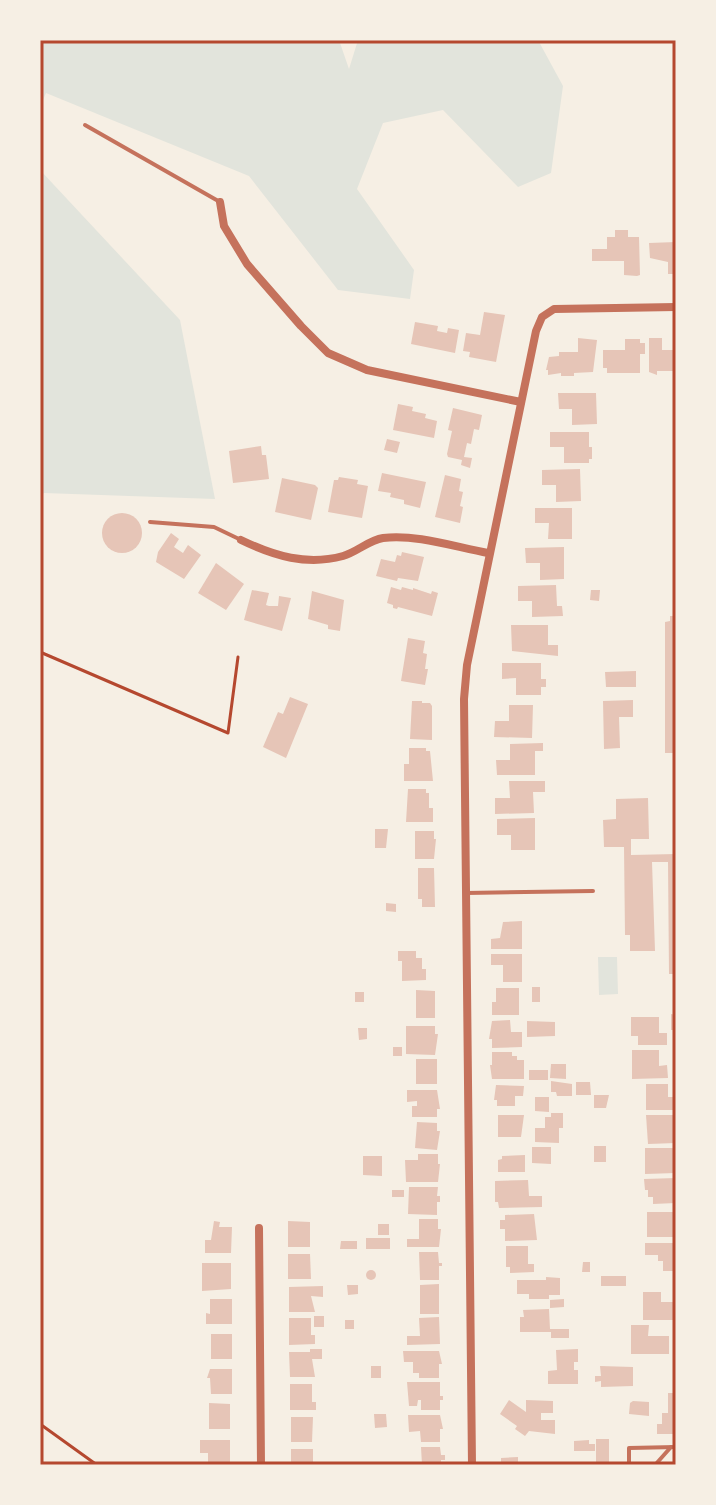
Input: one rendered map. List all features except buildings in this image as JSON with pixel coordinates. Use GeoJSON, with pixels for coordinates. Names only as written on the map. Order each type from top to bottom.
{"type":"FeatureCollection","features":[{"type":"Feature","properties":{"kind":"street"},"geometry":{"type":"LineString","coordinates":[[220,202],[224,226],[247,264],[328,353],[367,370],[521,402]]}},
{"type":"Feature","properties":{"kind":"street"},"geometry":{"type":"LineString","coordinates":[[472,1465],[464,699],[467,665],[488,553],[536,331],[542,317],[554,309],[676,307]]}},
{"type":"Feature","properties":{"kind":"street"},"geometry":{"type":"LineString","coordinates":[[241,540],[270,554],[307,561],[344,556],[380,539],[409,538],[488,553]]}},
{"type":"Feature","properties":{"kind":"street"},"geometry":{"type":"LineString","coordinates":[[259,1228],[261,1465]]}},
{"type":"Feature","properties":{"kind":"lane"},"geometry":{"type":"LineString","coordinates":[[85,125],[220,202]]}},
{"type":"Feature","properties":{"kind":"lane"},"geometry":{"type":"LineString","coordinates":[[150,522],[214,527],[241,540]]}},
{"type":"Feature","properties":{"kind":"lane"},"geometry":{"type":"LineString","coordinates":[[466,893],[593,891]]}},
{"type":"Feature","properties":{"kind":"lane"},"geometry":{"type":"LineString","coordinates":[[629,1465],[629,1448],[674,1447]]}},
{"type":"Feature","properties":{"kind":"lane"},"geometry":{"type":"LineString","coordinates":[[655,1465],[674,1447]]}},
{"type":"Feature","properties":{"kind":"path"},"geometry":{"type":"LineString","coordinates":[[40,652],[228,733],[238,657]]}},
{"type":"Feature","properties":{"kind":"path"},"geometry":{"type":"LineString","coordinates":[[40,1424],[97,1465]]}},
{"type":"Feature","properties":{"kind":"shaded area"},"geometry":{"type":"Polygon","coordinates":[[[40,40],[339,40],[349,69],[358,40],[538,40],[563,86],[551,173],[518,187],[443,110],[383,123],[357,189],[414,270],[410,299],[338,290],[249,176],[46,93],[40,107],[40,40]]]}},
{"type":"Feature","properties":{"kind":"shaded area"},"geometry":{"type":"Polygon","coordinates":[[[40,170],[180,320],[215,499],[44,493],[40,496],[40,170]]]}},
{"type":"Feature","properties":{"kind":"shaded area"},"geometry":{"type":"Polygon","coordinates":[[[598,957],[617,957],[618,994],[599,995],[598,957]]]}}]}
